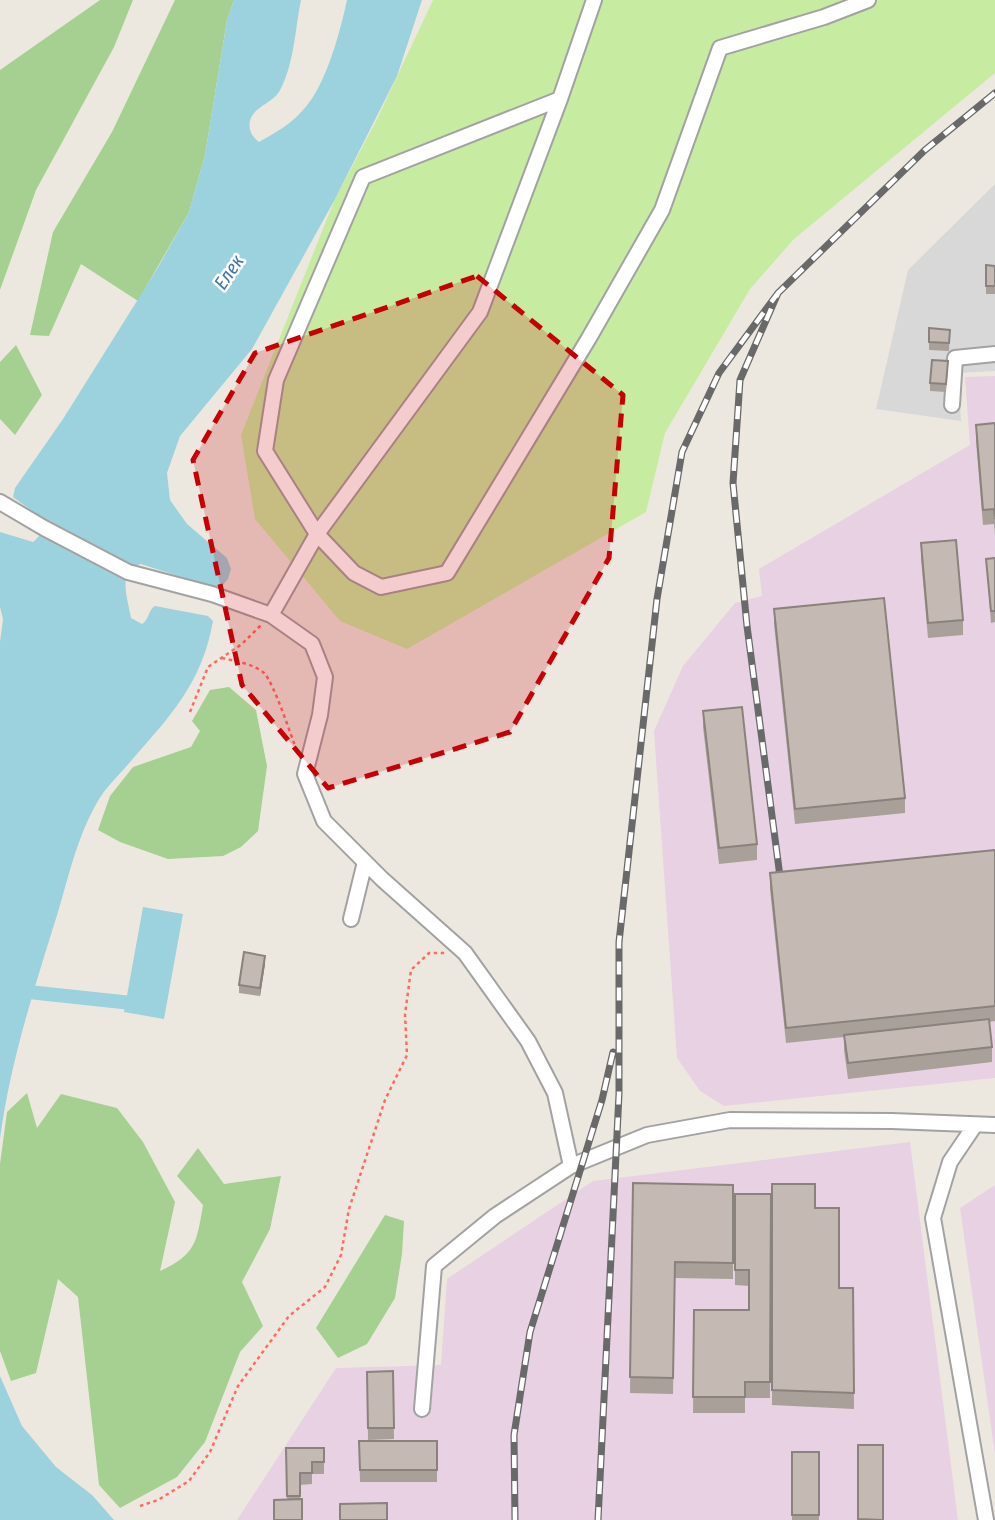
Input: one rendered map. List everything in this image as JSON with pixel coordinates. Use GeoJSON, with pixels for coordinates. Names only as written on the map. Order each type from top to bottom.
{"type":"FeatureCollection","features":[{"type":"Feature","properties":{"kind":"street"},"geometry":{"type":"LineString","coordinates":[[271,615],[317,534],[480,312],[560,99],[593,0]]}},
{"type":"Feature","properties":{"kind":"street"},"geometry":{"type":"LineString","coordinates":[[560,99],[362,177],[275,380],[265,451],[317,534],[354,573],[381,587],[447,573],[589,338],[662,210],[720,48],[824,17],[868,0]]}},
{"type":"Feature","properties":{"kind":"street"},"geometry":{"type":"LineString","coordinates":[[952,405],[955,358],[995,354]]}},
{"type":"Feature","properties":{"kind":"street"},"geometry":{"type":"LineString","coordinates":[[0,502],[128,572],[212,594],[271,615],[312,644],[325,677],[320,715],[305,774],[324,821],[465,953],[528,1041],[555,1093],[571,1166]]}},
{"type":"Feature","properties":{"kind":"street"},"geometry":{"type":"LineString","coordinates":[[351,919],[365,862]]}},
{"type":"Feature","properties":{"kind":"street"},"geometry":{"type":"LineString","coordinates":[[422,1409],[433,1266],[495,1216],[571,1166],[647,1135],[730,1120],[995,1125]]}},
{"type":"Feature","properties":{"kind":"street"},"geometry":{"type":"LineString","coordinates":[[975,1125],[950,1162],[933,1218],[986,1520]]}},
{"type":"Feature","properties":{"kind":"path"},"geometry":{"type":"LineString","coordinates":[[190,712],[208,667],[242,644],[271,615]]}},
{"type":"Feature","properties":{"kind":"path"},"geometry":{"type":"LineString","coordinates":[[222,658],[265,674],[305,774]]}},
{"type":"Feature","properties":{"kind":"path"},"geometry":{"type":"LineString","coordinates":[[141,1506],[159,1500],[189,1481],[210,1452],[238,1386],[289,1316],[325,1287],[341,1255],[349,1209],[385,1100],[407,1055],[405,1014],[411,970],[429,953],[465,953]]}},
{"type":"Feature","properties":{"kind":"highlighted area"},"geometry":{"type":"Polygon","coordinates":[[[477,276],[623,395],[609,558],[510,732],[328,788],[242,685],[193,460],[255,353],[477,276]]]}},
{"type":"Feature","properties":{"kind":"shaded area"},"geometry":{"type":"Polygon","coordinates":[[[995,184],[995,371],[958,373],[961,421],[876,409],[908,270],[995,184]]]}},
{"type":"Feature","properties":{"kind":"shaded area"},"geometry":{"type":"Polygon","coordinates":[[[995,376],[995,1078],[724,1106],[700,1091],[677,1058],[654,731],[683,666],[735,603],[762,596],[759,569],[970,445],[965,377],[995,376]]]}},
{"type":"Feature","properties":{"kind":"shaded area"},"geometry":{"type":"Polygon","coordinates":[[[910,1142],[958,1520],[237,1520],[336,1368],[441,1365],[447,1279],[593,1181],[910,1142]]]}},
{"type":"Feature","properties":{"kind":"shaded area"},"geometry":{"type":"Polygon","coordinates":[[[995,1185],[995,1454],[960,1208],[995,1185]]]}},
{"type":"Feature","properties":{"kind":"green space"},"geometry":{"type":"Polygon","coordinates":[[[100,0],[133,0],[114,47],[36,190],[0,290],[0,70],[100,0]]]}},
{"type":"Feature","properties":{"kind":"green space"},"geometry":{"type":"Polygon","coordinates":[[[175,0],[234,0],[227,20],[205,155],[189,212],[138,301],[81,264],[49,336],[30,335],[53,232],[112,132],[175,0]]]}},
{"type":"Feature","properties":{"kind":"green space"},"geometry":{"type":"Polygon","coordinates":[[[433,0],[995,0],[995,73],[794,239],[750,289],[665,433],[646,512],[407,649],[340,621],[255,519],[241,435],[334,201],[377,119],[433,0]]]}},
{"type":"Feature","properties":{"kind":"green space"},"geometry":{"type":"Polygon","coordinates":[[[16,345],[42,395],[15,435],[0,419],[0,362],[16,345]]]}},
{"type":"Feature","properties":{"kind":"green space"},"geometry":{"type":"Polygon","coordinates":[[[229,687],[256,710],[267,766],[258,831],[241,847],[223,856],[168,859],[120,842],[98,830],[110,796],[133,767],[191,747],[200,731],[192,721],[210,690],[229,687]]]}},
{"type":"Feature","properties":{"kind":"green space"},"geometry":{"type":"Polygon","coordinates":[[[27,1093],[37,1128],[61,1094],[117,1108],[143,1142],[175,1202],[160,1271],[188,1253],[199,1228],[203,1205],[177,1176],[198,1148],[224,1184],[281,1176],[270,1229],[242,1282],[263,1326],[240,1352],[205,1442],[177,1477],[120,1508],[99,1485],[78,1297],[58,1279],[36,1373],[11,1381],[0,1351],[0,1164],[7,1112],[27,1093]]]}},
{"type":"Feature","properties":{"kind":"green space"},"geometry":{"type":"Polygon","coordinates":[[[385,1215],[404,1221],[395,1298],[367,1344],[338,1358],[316,1328],[385,1215]]]}},
{"type":"Feature","properties":{"kind":"water","name":"Елек"},"geometry":{"type":"Polygon","coordinates":[[[234,0],[301,0],[291,59],[284,82],[276,96],[256,110],[249,125],[250,132],[259,142],[293,120],[311,100],[331,58],[347,0],[422,0],[397,76],[334,201],[252,349],[180,436],[167,473],[170,500],[187,524],[227,558],[231,569],[228,579],[222,586],[215,588],[141,564],[128,572],[126,594],[131,618],[142,624],[155,606],[208,616],[213,621],[201,663],[183,697],[103,793],[81,836],[24,1024],[0,1139],[0,642],[3,619],[0,607],[0,532],[33,542],[40,534],[43,519],[13,497],[15,488],[63,419],[157,269],[189,212],[205,155],[227,20],[234,0]]]}},
{"type":"Feature","properties":{"kind":"water"},"geometry":{"type":"Polygon","coordinates":[[[143,907],[183,914],[164,1019],[124,1012],[143,907]]]}},
{"type":"Feature","properties":{"kind":"water"},"geometry":{"type":"Polygon","coordinates":[[[0,1376],[22,1426],[56,1467],[92,1495],[114,1520],[0,1520],[0,1376]]]}},
{"type":"Feature","properties":{"kind":"building"},"geometry":{"type":"Polygon","coordinates":[[[986,265],[995,266],[995,286],[986,286],[986,265]]]}},
{"type":"Feature","properties":{"kind":"building"},"geometry":{"type":"Polygon","coordinates":[[[929,328],[950,330],[949,343],[929,342],[929,328]]]}},
{"type":"Feature","properties":{"kind":"building"},"geometry":{"type":"Polygon","coordinates":[[[932,360],[948,361],[946,384],[930,383],[932,360]]]}},
{"type":"Feature","properties":{"kind":"building"},"geometry":{"type":"Polygon","coordinates":[[[995,423],[995,519],[994,509],[983,510],[976,425],[995,423]]]}},
{"type":"Feature","properties":{"kind":"building"},"geometry":{"type":"Polygon","coordinates":[[[956,540],[963,620],[928,623],[921,543],[956,540]]]}},
{"type":"Feature","properties":{"kind":"building"},"geometry":{"type":"Polygon","coordinates":[[[995,558],[995,611],[991,611],[986,559],[995,558]]]}},
{"type":"Feature","properties":{"kind":"building"},"geometry":{"type":"Polygon","coordinates":[[[884,598],[905,798],[795,809],[774,609],[884,598]]]}},
{"type":"Feature","properties":{"kind":"building"},"geometry":{"type":"Polygon","coordinates":[[[742,707],[757,844],[719,848],[703,711],[742,707]]]}},
{"type":"Feature","properties":{"kind":"building"},"geometry":{"type":"Polygon","coordinates":[[[995,850],[995,1006],[786,1028],[770,873],[995,850]]]}},
{"type":"Feature","properties":{"kind":"building"},"geometry":{"type":"Polygon","coordinates":[[[244,952],[265,956],[260,988],[239,985],[244,952]]]}},
{"type":"Feature","properties":{"kind":"building"},"geometry":{"type":"Polygon","coordinates":[[[989,1019],[992,1047],[848,1063],[844,1035],[989,1019]]]}},
{"type":"Feature","properties":{"kind":"building"},"geometry":{"type":"Polygon","coordinates":[[[633,1183],[733,1185],[733,1263],[675,1262],[673,1378],[630,1377],[633,1183]]]}},
{"type":"Feature","properties":{"kind":"building"},"geometry":{"type":"Polygon","coordinates":[[[772,1184],[815,1184],[815,1208],[839,1208],[839,1288],[853,1288],[854,1393],[772,1390],[772,1184]]]}},
{"type":"Feature","properties":{"kind":"building"},"geometry":{"type":"Polygon","coordinates":[[[735,1194],[771,1194],[770,1382],[745,1382],[745,1397],[693,1397],[694,1310],[749,1310],[749,1270],[735,1270],[735,1194]]]}},
{"type":"Feature","properties":{"kind":"building"},"geometry":{"type":"Polygon","coordinates":[[[393,1371],[394,1428],[368,1428],[367,1372],[393,1371]]]}},
{"type":"Feature","properties":{"kind":"building"},"geometry":{"type":"Polygon","coordinates":[[[359,1441],[437,1441],[437,1470],[360,1470],[359,1441]]]}},
{"type":"Feature","properties":{"kind":"building"},"geometry":{"type":"Polygon","coordinates":[[[858,1445],[883,1445],[883,1520],[858,1519],[858,1445]]]}},
{"type":"Feature","properties":{"kind":"building"},"geometry":{"type":"Polygon","coordinates":[[[286,1448],[324,1448],[324,1462],[312,1462],[312,1473],[300,1473],[300,1496],[287,1496],[286,1448]]]}},
{"type":"Feature","properties":{"kind":"building"},"geometry":{"type":"Polygon","coordinates":[[[792,1452],[819,1452],[819,1515],[792,1515],[792,1452]]]}},
{"type":"Feature","properties":{"kind":"building"},"geometry":{"type":"Polygon","coordinates":[[[302,1499],[302,1520],[274,1520],[274,1500],[302,1499]]]}},
{"type":"Feature","properties":{"kind":"building"},"geometry":{"type":"Polygon","coordinates":[[[387,1503],[387,1520],[340,1520],[340,1504],[387,1503]]]}},
{"type":"Feature","properties":{"kind":"waterway"},"geometry":{"type":"LineString","coordinates":[[0,989],[141,1004],[142,1001]]}},
{"type":"Feature","properties":{"kind":"railway"},"geometry":{"type":"LineString","coordinates":[[781,884],[747,626],[733,483],[740,380],[778,293],[925,150],[995,93]]}},
{"type":"Feature","properties":{"kind":"railway"},"geometry":{"type":"LineString","coordinates":[[598,1520],[619,1094],[619,942],[657,599],[682,452],[719,373],[778,293]]}},
{"type":"Feature","properties":{"kind":"railway"},"geometry":{"type":"LineString","coordinates":[[515,1520],[514,1435],[530,1332],[602,1100],[613,1052]]}}]}
